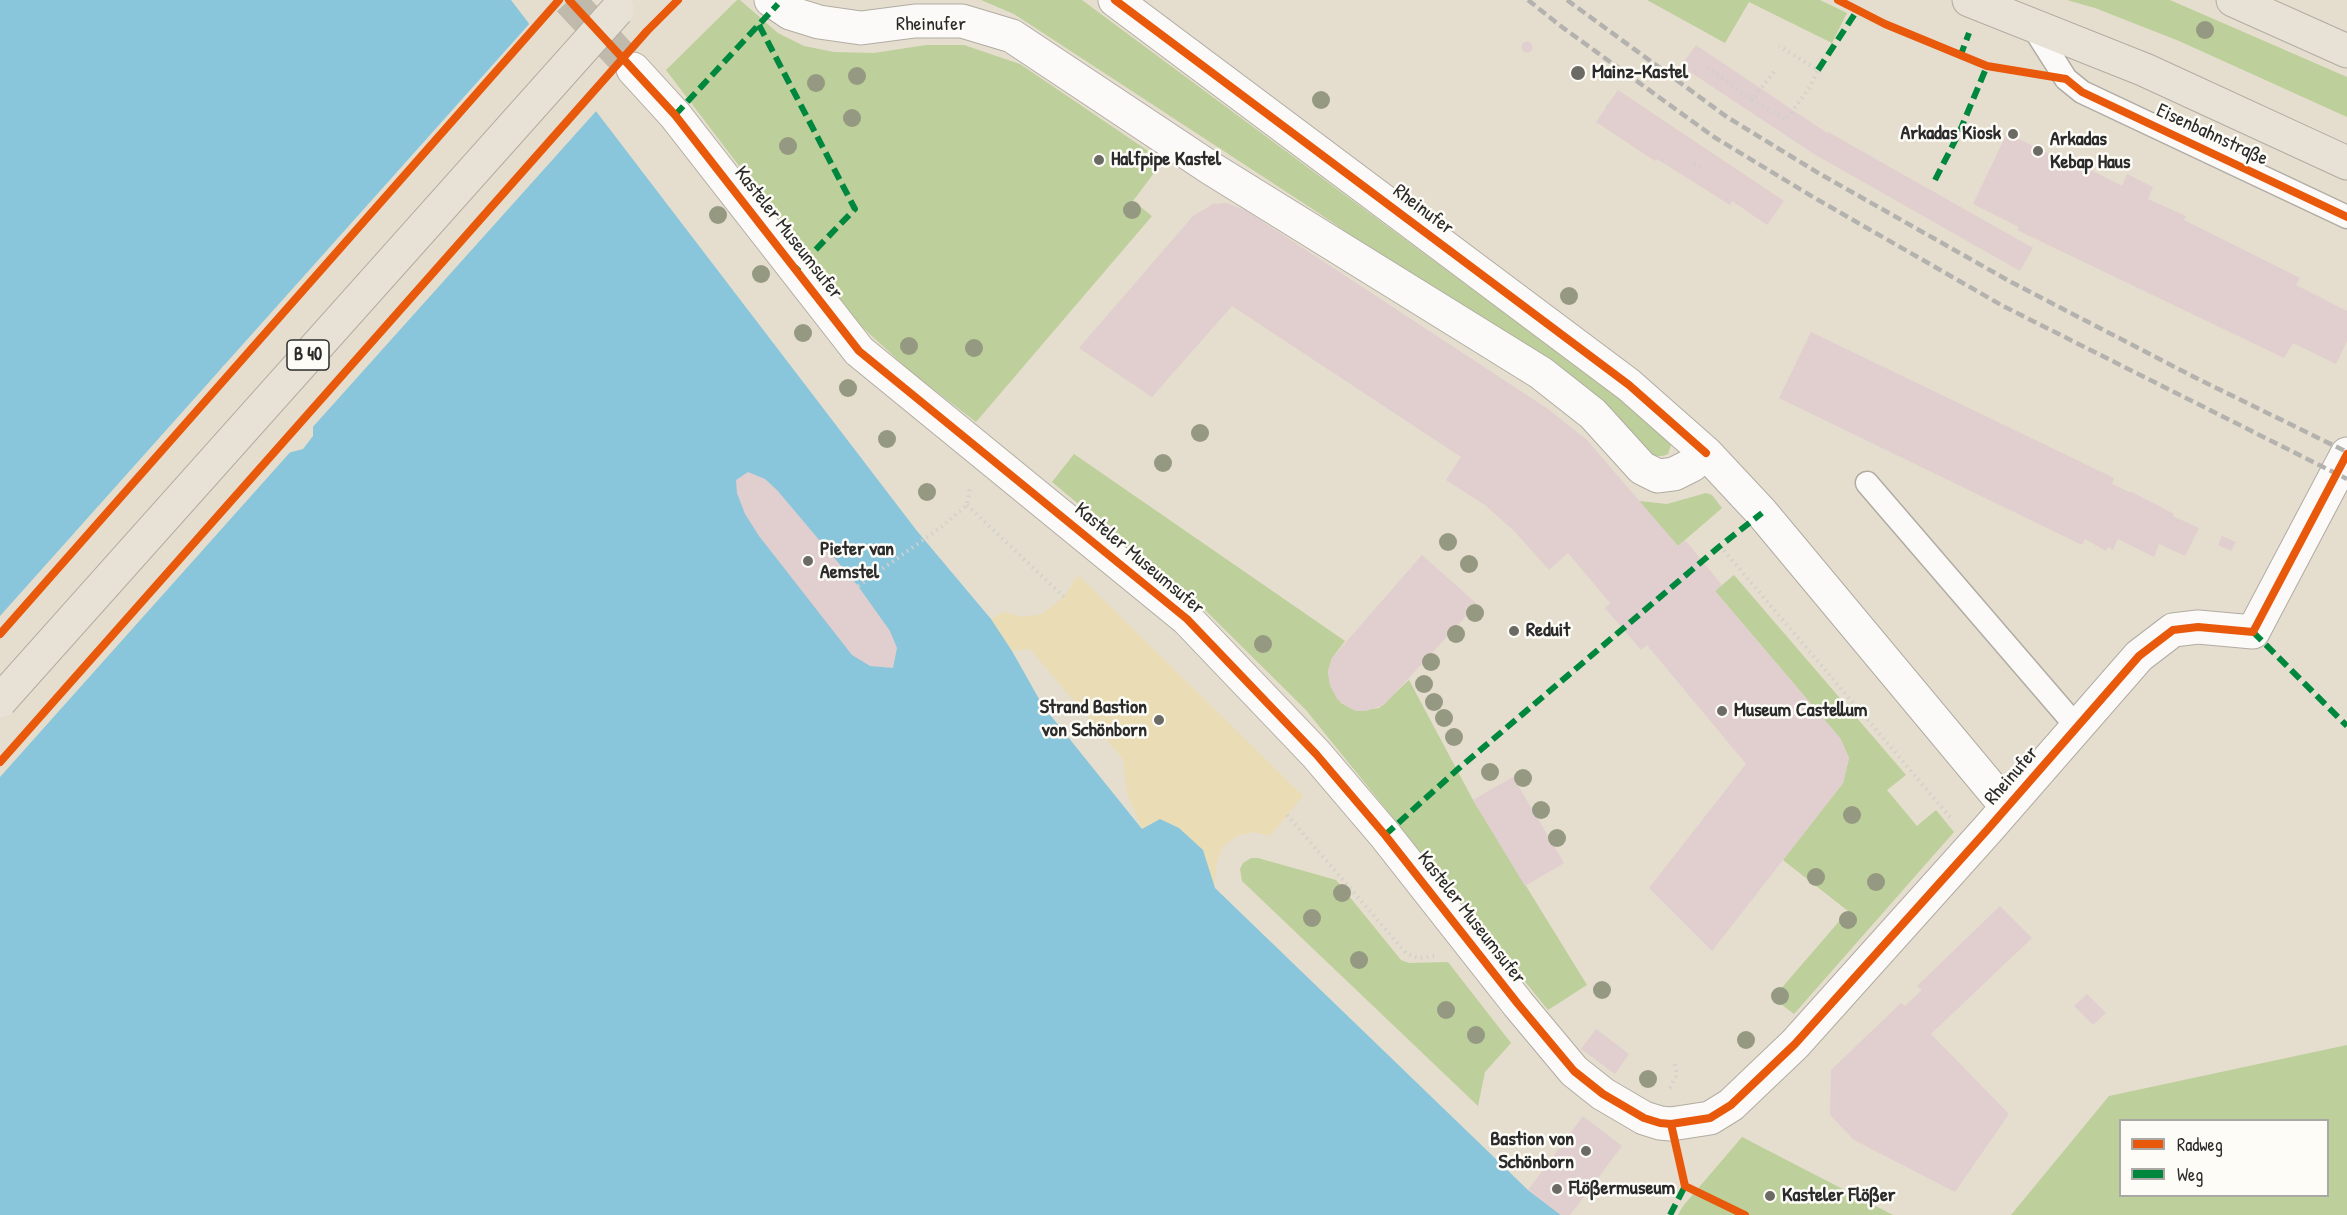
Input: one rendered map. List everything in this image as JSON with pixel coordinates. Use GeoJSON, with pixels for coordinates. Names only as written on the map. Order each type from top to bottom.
{"type":"FeatureCollection","features":[{"type":"Feature","properties":{"kind":"main road","name":"Eisenbahnstraße"},"geometry":{"type":"LineString","coordinates":[[1969,0],[2030,22],[2145,70],[2347,163]]}},
{"type":"Feature","properties":{"kind":"main road"},"geometry":{"type":"LineString","coordinates":[[2234,0],[2347,51]]}},
{"type":"Feature","properties":{"kind":"main road","name":"B 40"},"geometry":{"type":"LineString","coordinates":[[0,701],[623,2]]}},
{"type":"Feature","properties":{"kind":"street","name":"Rheinufer"},"geometry":{"type":"LineString","coordinates":[[771,0],[790,13],[819,22],[861,28],[915,21],[962,21],[1012,36],[1212,169],[1540,373],[1593,414],[1642,468],[1658,476],[1674,474],[1692,465],[1706,453]]}},
{"type":"Feature","properties":{"kind":"street","name":"Rheinufer"},"geometry":{"type":"LineString","coordinates":[[1115,0],[1629,385],[1706,453],[1762,513],[2007,807]]}},
{"type":"Feature","properties":{"kind":"street","name":"Kasteler Museumsufer"},"geometry":{"type":"LineString","coordinates":[[633,69],[675,116],[859,351],[1187,619],[1316,754],[1385,835],[1574,1071],[1603,1094],[1644,1118],[1671,1124]]}},
{"type":"Feature","properties":{"kind":"street","name":"Rheinufer"},"geometry":{"type":"LineString","coordinates":[[1671,1124],[1710,1118],[1731,1105],[1795,1044],[1974,845],[2139,656],[2173,630],[2198,627],[2253,632],[2347,454]]}},
{"type":"Feature","properties":{"kind":"lane","name":"Eisenbahnstraße"},"geometry":{"type":"LineString","coordinates":[[2030,22],[2066,79],[2082,92],[2347,217]]}},
{"type":"Feature","properties":{"kind":"lane"},"geometry":{"type":"LineString","coordinates":[[1867,483],[2077,727]]}},
{"type":"Feature","properties":{"kind":"path"},"geometry":{"type":"LineString","coordinates":[[1707,67],[1752,100],[1786,120],[1818,70],[1779,46]]}},
{"type":"Feature","properties":{"kind":"path"},"geometry":{"type":"LineString","coordinates":[[1752,100],[1776,69]]}},
{"type":"Feature","properties":{"kind":"path"},"geometry":{"type":"LineString","coordinates":[[1694,164],[1705,170]]}},
{"type":"Feature","properties":{"kind":"path"},"geometry":{"type":"LineString","coordinates":[[858,586],[940,528],[967,505],[978,447]]}},
{"type":"Feature","properties":{"kind":"path"},"geometry":{"type":"LineString","coordinates":[[967,505],[1064,597]]}},
{"type":"Feature","properties":{"kind":"path"},"geometry":{"type":"LineString","coordinates":[[1720,546],[1974,845]]}},
{"type":"Feature","properties":{"kind":"path"},"geometry":{"type":"LineString","coordinates":[[1287,815],[1406,953],[1418,958],[1436,956],[1462,934]]}},
{"type":"Feature","properties":{"kind":"green space"},"geometry":{"type":"Polygon","coordinates":[[[737,0],[740,0],[778,33],[804,46],[834,52],[874,53],[926,45],[964,45],[1020,64],[1163,161],[1133,201],[1152,216],[976,422],[912,373],[861,326],[666,70],[737,0]]]}},
{"type":"Feature","properties":{"kind":"green space"},"geometry":{"type":"Polygon","coordinates":[[[981,0],[1082,0],[1608,390],[1647,416],[1667,437],[1671,445],[1668,454],[1655,456],[1558,376],[1314,210],[1014,14],[981,0]]]}},
{"type":"Feature","properties":{"kind":"green space"},"geometry":{"type":"Polygon","coordinates":[[[1647,0],[1820,0],[1847,13],[1832,43],[1749,2],[1725,43],[1647,0]]]}},
{"type":"Feature","properties":{"kind":"green space"},"geometry":{"type":"Polygon","coordinates":[[[2067,0],[2170,0],[2347,77],[2347,117],[2179,41],[2095,8],[2067,0]]]}},
{"type":"Feature","properties":{"kind":"green space"},"geometry":{"type":"Polygon","coordinates":[[[1074,454],[1345,641],[1332,658],[1328,671],[1330,685],[1341,703],[1356,711],[1379,708],[1409,680],[1473,800],[1587,985],[1548,1010],[1306,710],[1201,606],[1052,482],[1074,454]]]}},
{"type":"Feature","properties":{"kind":"green space"},"geometry":{"type":"Polygon","coordinates":[[[1706,493],[1712,495],[1722,508],[1678,546],[1639,501],[1667,504],[1706,493]]]}},
{"type":"Feature","properties":{"kind":"green space"},"geometry":{"type":"Polygon","coordinates":[[[1734,575],[1906,775],[1887,790],[1917,826],[1936,810],[1954,832],[1794,1014],[1773,998],[1848,911],[1783,860],[1843,783],[1849,758],[1840,738],[1715,591],[1734,575]]]}},
{"type":"Feature","properties":{"kind":"green space"},"geometry":{"type":"Polygon","coordinates":[[[1251,858],[1336,880],[1401,960],[1409,963],[1448,962],[1511,1043],[1485,1072],[1478,1106],[1242,881],[1240,869],[1243,863],[1251,858]]]}},
{"type":"Feature","properties":{"kind":"green space"},"geometry":{"type":"Polygon","coordinates":[[[2347,1045],[2347,1215],[2011,1215],[2109,1096],[2347,1045]]]}},
{"type":"Feature","properties":{"kind":"green space"},"geometry":{"type":"Polygon","coordinates":[[[1742,1137],[1893,1215],[1678,1215],[1683,1206],[1742,1137]]]}},
{"type":"Feature","properties":{"kind":"sand","name":"Strand Bastion von Schönborn"},"geometry":{"type":"Polygon","coordinates":[[[1078,575],[1303,796],[1270,836],[1253,832],[1239,835],[1223,846],[1217,861],[1214,888],[1203,851],[1142,829],[1127,793],[1123,759],[1030,649],[1012,651],[991,619],[1003,612],[1023,617],[1042,614],[1064,597],[1078,575]]]}},
{"type":"Feature","properties":{"kind":"water"},"geometry":{"type":"Polygon","coordinates":[[[0,0],[511,0],[917,531],[991,619],[1043,706],[1142,829],[1160,819],[1179,828],[1203,850],[1215,888],[1528,1190],[1561,1215],[0,1215],[0,0]],[[241,360],[229,362],[222,367],[216,387],[288,453],[303,449],[313,436],[313,425],[241,360]]]}},
{"type":"Feature","properties":{"kind":"pier"},"geometry":{"type":"Polygon","coordinates":[[[531,22],[598,109],[311,429],[240,362],[235,362],[224,369],[218,386],[289,450],[293,449],[0,777],[0,616],[531,22]]]}},
{"type":"Feature","properties":{"kind":"building"},"geometry":{"type":"Polygon","coordinates":[[[1527,41],[1533,47],[1527,53],[1521,47],[1527,41]]]}},
{"type":"Feature","properties":{"kind":"building"},"geometry":{"type":"Polygon","coordinates":[[[1696,45],[1827,133],[2033,248],[2020,271],[1814,154],[1681,66],[1696,45]]]}},
{"type":"Feature","properties":{"kind":"building"},"geometry":{"type":"Polygon","coordinates":[[[1618,90],[1784,201],[1767,225],[1732,201],[1730,205],[1657,159],[1655,161],[1596,122],[1618,90]]]}},
{"type":"Feature","properties":{"kind":"building"},"geometry":{"type":"Polygon","coordinates":[[[2009,129],[2013,131],[2011,135],[2055,157],[2056,152],[2122,186],[2127,174],[2153,187],[2148,199],[2186,216],[2184,220],[2300,278],[2296,285],[2347,311],[2347,341],[2336,364],[2293,343],[2284,358],[2017,230],[2019,227],[1973,204],[2009,129]]]}},
{"type":"Feature","properties":{"kind":"building"},"geometry":{"type":"Polygon","coordinates":[[[1226,203],[1245,210],[1548,409],[1587,440],[1678,546],[1685,540],[1722,585],[1715,591],[1840,738],[1849,758],[1843,783],[1712,951],[1649,888],[1746,764],[1647,645],[1641,650],[1605,608],[1610,603],[1568,553],[1549,570],[1514,531],[1485,505],[1446,480],[1461,457],[1232,306],[1152,397],[1079,348],[1193,216],[1213,204],[1226,203]]]}},
{"type":"Feature","properties":{"kind":"building"},"geometry":{"type":"Polygon","coordinates":[[[1811,332],[2114,478],[2112,484],[2132,492],[2199,528],[2185,556],[2159,544],[2154,557],[2118,539],[2113,550],[2108,547],[2106,551],[2085,539],[2082,545],[1779,398],[1811,332]]]}},
{"type":"Feature","properties":{"kind":"building","name":"Pieter van Aemstel"},"geometry":{"type":"Polygon","coordinates":[[[748,472],[765,479],[777,490],[858,586],[890,631],[897,648],[893,668],[870,666],[852,655],[759,536],[745,514],[737,493],[736,480],[748,472]]]}},
{"type":"Feature","properties":{"kind":"building"},"geometry":{"type":"Polygon","coordinates":[[[2222,536],[2236,542],[2231,551],[2218,545],[2222,536]]]}},
{"type":"Feature","properties":{"kind":"building"},"geometry":{"type":"Polygon","coordinates":[[[1422,555],[1477,604],[1384,705],[1366,711],[1356,711],[1337,699],[1330,685],[1328,671],[1332,658],[1422,555]]]}},
{"type":"Feature","properties":{"kind":"building"},"geometry":{"type":"Polygon","coordinates":[[[1513,777],[1564,863],[1525,886],[1473,800],[1513,777]]]}},
{"type":"Feature","properties":{"kind":"building"},"geometry":{"type":"Polygon","coordinates":[[[2000,906],[2032,938],[1931,1034],[2009,1114],[1955,1192],[1854,1140],[1830,1115],[1831,1070],[1901,1003],[1905,1006],[1922,990],[1917,986],[2000,906]]]}},
{"type":"Feature","properties":{"kind":"building"},"geometry":{"type":"Polygon","coordinates":[[[2087,994],[2106,1013],[2093,1025],[2074,1006],[2087,994]]]}},
{"type":"Feature","properties":{"kind":"building"},"geometry":{"type":"Polygon","coordinates":[[[1596,1029],[1629,1054],[1615,1074],[1581,1049],[1596,1029]]]}},
{"type":"Feature","properties":{"kind":"building"},"geometry":{"type":"Polygon","coordinates":[[[1583,1116],[1622,1146],[1570,1215],[1561,1215],[1528,1190],[1583,1116]]]}},
{"type":"Feature","properties":{"kind":"tunnel"},"geometry":{"type":"LineString","coordinates":[[569,0],[633,69]]}},
{"type":"Feature","properties":{"kind":"railway"},"geometry":{"type":"LineString","coordinates":[[1528,0],[1714,137],[1813,197],[2003,306],[2347,479]]}},
{"type":"Feature","properties":{"kind":"railway"},"geometry":{"type":"LineString","coordinates":[[1567,0],[1727,117],[1820,174],[2011,282],[2196,378],[2347,452]]}},
{"type":"Feature","properties":{"kind":"marked path"},"geometry":{"type":"LineString","coordinates":[[675,115],[778,4]]}},
{"type":"Feature","properties":{"kind":"marked path"},"geometry":{"type":"LineString","coordinates":[[1818,70],[1858,9]]}},
{"type":"Feature","properties":{"kind":"marked path"},"geometry":{"type":"LineString","coordinates":[[759,25],[855,209],[796,270]]}},
{"type":"Feature","properties":{"kind":"marked path"},"geometry":{"type":"LineString","coordinates":[[1960,57],[1969,33]]}},
{"type":"Feature","properties":{"kind":"marked path"},"geometry":{"type":"LineString","coordinates":[[1935,180],[1959,133],[1987,66]]}},
{"type":"Feature","properties":{"kind":"marked path"},"geometry":{"type":"LineString","coordinates":[[1385,835],[1458,769],[1720,546],[1762,513]]}},
{"type":"Feature","properties":{"kind":"marked path"},"geometry":{"type":"LineString","coordinates":[[2253,632],[2347,726]]}},
{"type":"Feature","properties":{"kind":"marked path"},"geometry":{"type":"LineString","coordinates":[[1670,1215],[1685,1186],[1684,1182]]}},
{"type":"Feature","properties":{"kind":"cycle path"},"geometry":{"type":"LineString","coordinates":[[0,634],[559,0]]}},
{"type":"Feature","properties":{"kind":"cycle path"},"geometry":{"type":"LineString","coordinates":[[569,0],[675,115],[859,351],[1187,619],[1316,754],[1385,835],[1518,1004],[1574,1071],[1603,1094],[1644,1118],[1660,1123],[1671,1124],[1710,1118],[1731,1105],[1795,1044],[2139,656],[2173,630],[2198,627],[2253,632],[2347,454]]}},
{"type":"Feature","properties":{"kind":"cycle path"},"geometry":{"type":"LineString","coordinates":[[0,762],[647,31],[678,0]]}},
{"type":"Feature","properties":{"kind":"cycle path"},"geometry":{"type":"LineString","coordinates":[[1115,0],[1629,385],[1706,453]]}},
{"type":"Feature","properties":{"kind":"cycle path"},"geometry":{"type":"LineString","coordinates":[[1838,0],[1885,24],[1987,66],[2066,79],[2082,92],[2347,217]]}},
{"type":"Feature","properties":{"kind":"cycle path"},"geometry":{"type":"LineString","coordinates":[[1671,1124],[1685,1186],[1745,1215]]}},
{"type":"Feature","properties":{"kind":"place","name":"Mainz-Kastel"},"geometry":{"type":"Point","coordinates":[1578,73]}},
{"type":"Feature","properties":{"kind":"place","name":"Arkadas Kiosk"},"geometry":{"type":"Point","coordinates":[2013,134]}},
{"type":"Feature","properties":{"kind":"place","name":"Arkadas Kebap Haus"},"geometry":{"type":"Point","coordinates":[2038,151]}},
{"type":"Feature","properties":{"kind":"place","name":"Halfpipe Kastel"},"geometry":{"type":"Point","coordinates":[1099,160]}},
{"type":"Feature","properties":{"kind":"place","name":"Pieter van Aemstel"},"geometry":{"type":"Point","coordinates":[808,561]}},
{"type":"Feature","properties":{"kind":"place","name":"Reduit"},"geometry":{"type":"Point","coordinates":[1514,631]}},
{"type":"Feature","properties":{"kind":"place","name":"Museum Castellum"},"geometry":{"type":"Point","coordinates":[1722,711]}},
{"type":"Feature","properties":{"kind":"place","name":"Strand Bastion von Schönborn"},"geometry":{"type":"Point","coordinates":[1159,720]}},
{"type":"Feature","properties":{"kind":"place","name":"Bastion von Schönborn"},"geometry":{"type":"Point","coordinates":[1586,1151]}},
{"type":"Feature","properties":{"kind":"place","name":"Flößermuseum"},"geometry":{"type":"Point","coordinates":[1557,1189]}},
{"type":"Feature","properties":{"kind":"place","name":"Kasteler Flößer"},"geometry":{"type":"Point","coordinates":[1770,1196]}}]}
